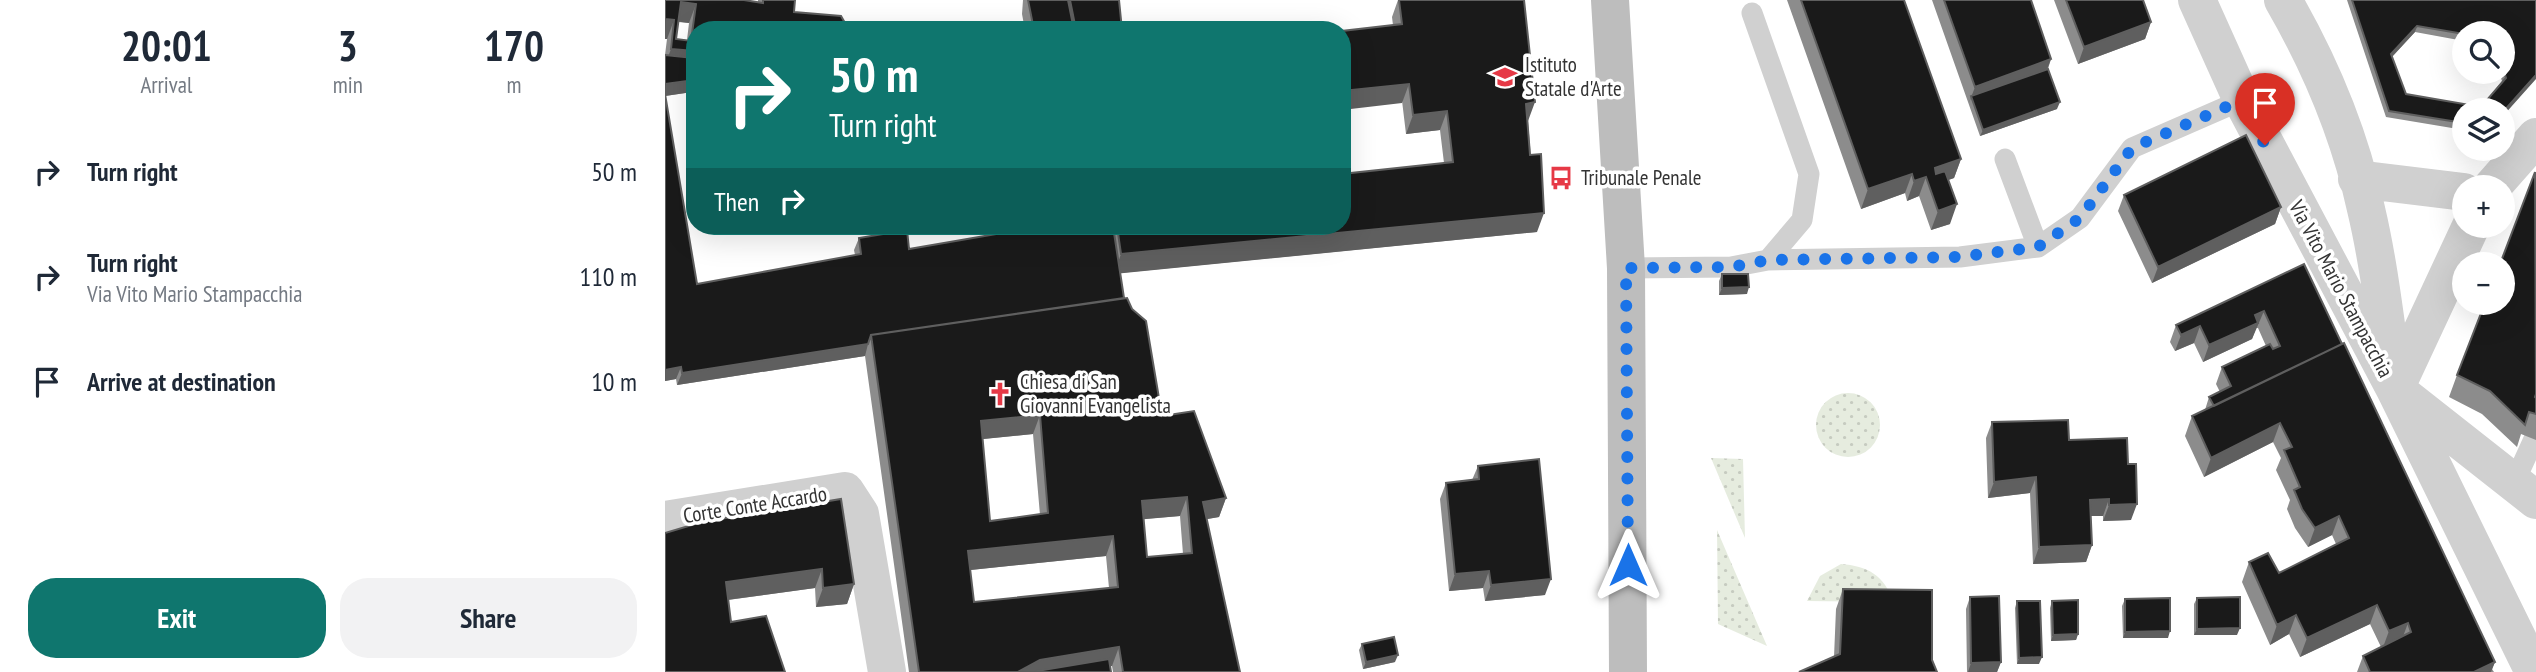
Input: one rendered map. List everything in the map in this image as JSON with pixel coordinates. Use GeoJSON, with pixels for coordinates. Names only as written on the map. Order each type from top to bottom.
{"type":"FeatureCollection","features":[{"type":"Feature","properties":{"kind":"street"},"geometry":{"type":"LineString","coordinates":[[1610,0],[1626,268],[1628,672]]}},
{"type":"Feature","properties":{"kind":"street","name":"Via Vito Mario Stampacchia"},"geometry":{"type":"LineString","coordinates":[[2197,0],[2242,100],[2395,390],[2534,672]]}},
{"type":"Feature","properties":{"kind":"street","name":"Via Vito Mario Stampacchia"},"geometry":{"type":"LineString","coordinates":[[2283,0],[2309,44],[2357,178],[2368,221],[2395,390],[2525,491]]}},
{"type":"Feature","properties":{"kind":"street"},"geometry":{"type":"LineString","coordinates":[[2503,175],[2536,137]]}},
{"type":"Feature","properties":{"kind":"street"},"geometry":{"type":"LineString","coordinates":[[2357,178],[2452,190]]}},
{"type":"Feature","properties":{"kind":"street"},"geometry":{"type":"LineString","coordinates":[[2395,390],[2465,238]]}},
{"type":"Feature","properties":{"kind":"street","name":"Corte Conte Accardo"},"geometry":{"type":"LineString","coordinates":[[665,520],[845,491],[860,514],[887,672]]}},
{"type":"Feature","properties":{"kind":"lane"},"geometry":{"type":"LineString","coordinates":[[1752,13],[1809,174],[1802,220],[1768,260]]}},
{"type":"Feature","properties":{"kind":"lane"},"geometry":{"type":"LineString","coordinates":[[1626,268],[1731,267],[1768,260],[1959,257],[2038,247],[2080,218],[2132,148],[2242,100]]}},
{"type":"Feature","properties":{"kind":"lane"},"geometry":{"type":"LineString","coordinates":[[2005,159],[2038,247]]}},
{"type":"Feature","properties":{"kind":"lane"},"geometry":{"type":"LineString","coordinates":[[2525,491],[2534,439]]}},
{"type":"Feature","properties":{"kind":"shaded area"},"geometry":{"type":"Polygon","coordinates":[[[1848,393],[1871,402],[1880,425],[1871,448],[1848,457],[1825,448],[1816,425],[1825,402],[1848,393]]]}},
{"type":"Feature","properties":{"kind":"shaded area"},"geometry":{"type":"Polygon","coordinates":[[[1711,458],[1743,459],[1745,538],[1711,458]]]}},
{"type":"Feature","properties":{"kind":"shaded area"},"geometry":{"type":"Polygon","coordinates":[[[1717,530],[1767,646],[1718,624],[1717,530]]]}},
{"type":"Feature","properties":{"kind":"shaded area"},"geometry":{"type":"Polygon","coordinates":[[[1841,564],[1859,567],[1874,574],[1885,585],[1893,602],[1807,601],[1820,576],[1841,564]]]}},
{"type":"Feature","properties":{"kind":"building"},"geometry":{"type":"Polygon","coordinates":[[[665,0],[744,0],[763,3],[763,0],[795,0],[794,12],[841,16],[844,21],[694,21],[696,4],[681,2],[676,39],[686,40],[686,50],[671,49],[674,20],[665,19],[665,0]]]}},
{"type":"Feature","properties":{"kind":"building"},"geometry":{"type":"Polygon","coordinates":[[[1028,0],[1068,0],[1072,21],[1032,21],[1028,0]]]}},
{"type":"Feature","properties":{"kind":"building"},"geometry":{"type":"Polygon","coordinates":[[[1070,0],[1119,0],[1121,21],[1074,21],[1070,0]]]}},
{"type":"Feature","properties":{"kind":"building"},"geometry":{"type":"Polygon","coordinates":[[[1399,0],[1524,0],[1535,102],[1526,104],[1530,155],[1541,154],[1544,213],[1351,232],[1351,173],[1453,162],[1447,111],[1413,115],[1409,84],[1351,90],[1351,30],[1402,24],[1399,0]]]}},
{"type":"Feature","properties":{"kind":"building"},"geometry":{"type":"Polygon","coordinates":[[[1801,0],[1904,0],[1961,159],[1935,168],[1936,174],[1945,171],[1957,204],[1938,211],[1926,177],[1914,181],[1912,174],[1868,189],[1801,0]]]}},
{"type":"Feature","properties":{"kind":"building"},"geometry":{"type":"Polygon","coordinates":[[[1944,0],[2031,0],[2051,59],[1975,87],[1944,0]]]}},
{"type":"Feature","properties":{"kind":"building"},"geometry":{"type":"Polygon","coordinates":[[[2066,0],[2143,0],[2151,22],[2084,47],[2066,0]]]}},
{"type":"Feature","properties":{"kind":"building"},"geometry":{"type":"Polygon","coordinates":[[[2352,0],[2536,0],[2536,75],[2515,99],[2489,98],[2501,84],[2515,84],[2515,21],[2452,21],[2452,32],[2417,26],[2391,54],[2406,94],[2452,102],[2452,121],[2389,111],[2352,0]]]}},
{"type":"Feature","properties":{"kind":"building"},"geometry":{"type":"Polygon","coordinates":[[[665,55],[686,57],[686,81],[665,84],[665,55]]]}},
{"type":"Feature","properties":{"kind":"building"},"geometry":{"type":"Polygon","coordinates":[[[2048,69],[2060,102],[1983,130],[1971,96],[2048,69]]]}},
{"type":"Feature","properties":{"kind":"building"},"geometry":{"type":"Polygon","coordinates":[[[665,94],[686,219],[686,235],[689,235],[697,284],[861,254],[859,238],[877,235],[908,235],[909,249],[991,235],[1114,235],[1124,298],[871,335],[868,344],[682,373],[681,367],[665,370],[665,94]]]}},
{"type":"Feature","properties":{"kind":"building"},"geometry":{"type":"Polygon","coordinates":[[[2246,135],[2281,207],[2158,267],[2124,195],[2246,135]]]}},
{"type":"Feature","properties":{"kind":"building"},"geometry":{"type":"Polygon","coordinates":[[[2535,172],[2536,414],[2529,412],[2525,425],[2490,391],[2457,375],[2480,315],[2515,315],[2515,252],[2505,252],[2510,238],[2515,238],[2515,225],[2535,172]]]}},
{"type":"Feature","properties":{"kind":"building"},"geometry":{"type":"Polygon","coordinates":[[[1118,235],[1317,235],[1121,254],[1118,235]]]}},
{"type":"Feature","properties":{"kind":"building"},"geometry":{"type":"Polygon","coordinates":[[[2304,264],[2342,344],[2214,406],[2209,397],[2231,386],[2222,367],[2270,344],[2273,349],[2280,346],[2264,311],[2255,315],[2258,323],[2209,345],[2200,326],[2181,335],[2176,325],[2304,264]]]}},
{"type":"Feature","properties":{"kind":"building"},"geometry":{"type":"Polygon","coordinates":[[[1722,274],[1748,274],[1749,287],[1722,288],[1722,274]]]}},
{"type":"Feature","properties":{"kind":"building"},"geometry":{"type":"Polygon","coordinates":[[[1127,298],[1132,309],[1146,321],[1162,416],[1194,411],[1226,498],[1203,502],[1240,672],[1123,672],[1119,647],[1040,660],[1018,672],[919,672],[871,335],[1127,298]],[[1040,415],[981,421],[990,521],[1048,513],[1040,415]],[[1187,497],[1142,501],[1147,557],[1192,553],[1187,497]],[[1113,536],[968,551],[974,602],[1118,587],[1113,536]]]}},
{"type":"Feature","properties":{"kind":"building"},"geometry":{"type":"Polygon","coordinates":[[[2344,343],[2495,662],[2474,672],[2370,672],[2363,656],[2411,632],[2408,623],[2389,631],[2377,605],[2307,638],[2296,615],[2277,625],[2249,562],[2268,553],[2279,573],[2349,538],[2339,516],[2315,528],[2302,509],[2294,490],[2300,487],[2284,450],[2292,447],[2280,423],[2211,458],[2192,416],[2344,343]]]}},
{"type":"Feature","properties":{"kind":"building"},"geometry":{"type":"Polygon","coordinates":[[[2068,420],[2069,440],[2127,438],[2128,464],[2136,464],[2137,504],[2109,505],[2109,499],[2090,500],[2092,545],[2039,547],[2036,477],[1994,482],[1992,422],[2068,420]]]}},
{"type":"Feature","properties":{"kind":"building"},"geometry":{"type":"Polygon","coordinates":[[[1539,459],[1551,579],[1491,585],[1489,571],[1455,574],[1446,483],[1479,479],[1478,466],[1539,459]]]}},
{"type":"Feature","properties":{"kind":"building"},"geometry":{"type":"Polygon","coordinates":[[[841,499],[854,584],[823,588],[822,569],[726,582],[731,622],[766,616],[785,672],[665,672],[665,533],[702,522],[841,499]]]}},
{"type":"Feature","properties":{"kind":"building"},"geometry":{"type":"Polygon","coordinates":[[[1843,589],[1932,590],[1932,660],[1937,672],[1799,672],[1840,654],[1843,589]]]}},
{"type":"Feature","properties":{"kind":"building"},"geometry":{"type":"Polygon","coordinates":[[[1999,596],[2001,662],[1971,663],[1970,597],[1999,596]]]}},
{"type":"Feature","properties":{"kind":"building"},"geometry":{"type":"Polygon","coordinates":[[[2240,597],[2240,628],[2197,629],[2197,598],[2240,597]]]}},
{"type":"Feature","properties":{"kind":"building"},"geometry":{"type":"Polygon","coordinates":[[[2170,598],[2170,631],[2125,632],[2125,599],[2170,598]]]}},
{"type":"Feature","properties":{"kind":"building"},"geometry":{"type":"Polygon","coordinates":[[[2078,600],[2078,634],[2053,635],[2052,601],[2078,600]]]}},
{"type":"Feature","properties":{"kind":"building"},"geometry":{"type":"Polygon","coordinates":[[[2017,601],[2040,601],[2042,657],[2019,658],[2017,601]]]}},
{"type":"Feature","properties":{"kind":"building"},"geometry":{"type":"Polygon","coordinates":[[[1394,637],[1398,655],[1366,662],[1362,644],[1394,637]]]}},
{"type":"Feature","properties":{"kind":"building"},"geometry":{"type":"Polygon","coordinates":[[[1109,659],[1111,672],[1036,672],[1037,671],[1109,659]]]}},
{"type":"Feature","properties":{"kind":"place","name":"Istituto Statale d'Arte"},"geometry":{"type":"Point","coordinates":[1505,77]}},
{"type":"Feature","properties":{"kind":"place","name":"Tribunale Penale"},"geometry":{"type":"Point","coordinates":[1561,178]}},
{"type":"Feature","properties":{"kind":"place","name":"Chiesa di San Giovanni Evangelista"},"geometry":{"type":"Point","coordinates":[1000,394]}},
{"type":"Feature","properties":{"kind":"route"},"geometry":{"type":"LineString","coordinates":[[1628,565],[1626,268],[1731,267],[1768,260],[1959,257],[2038,247],[2080,218],[2132,148],[2197,118],[2242,100],[2265,145]]}}]}
